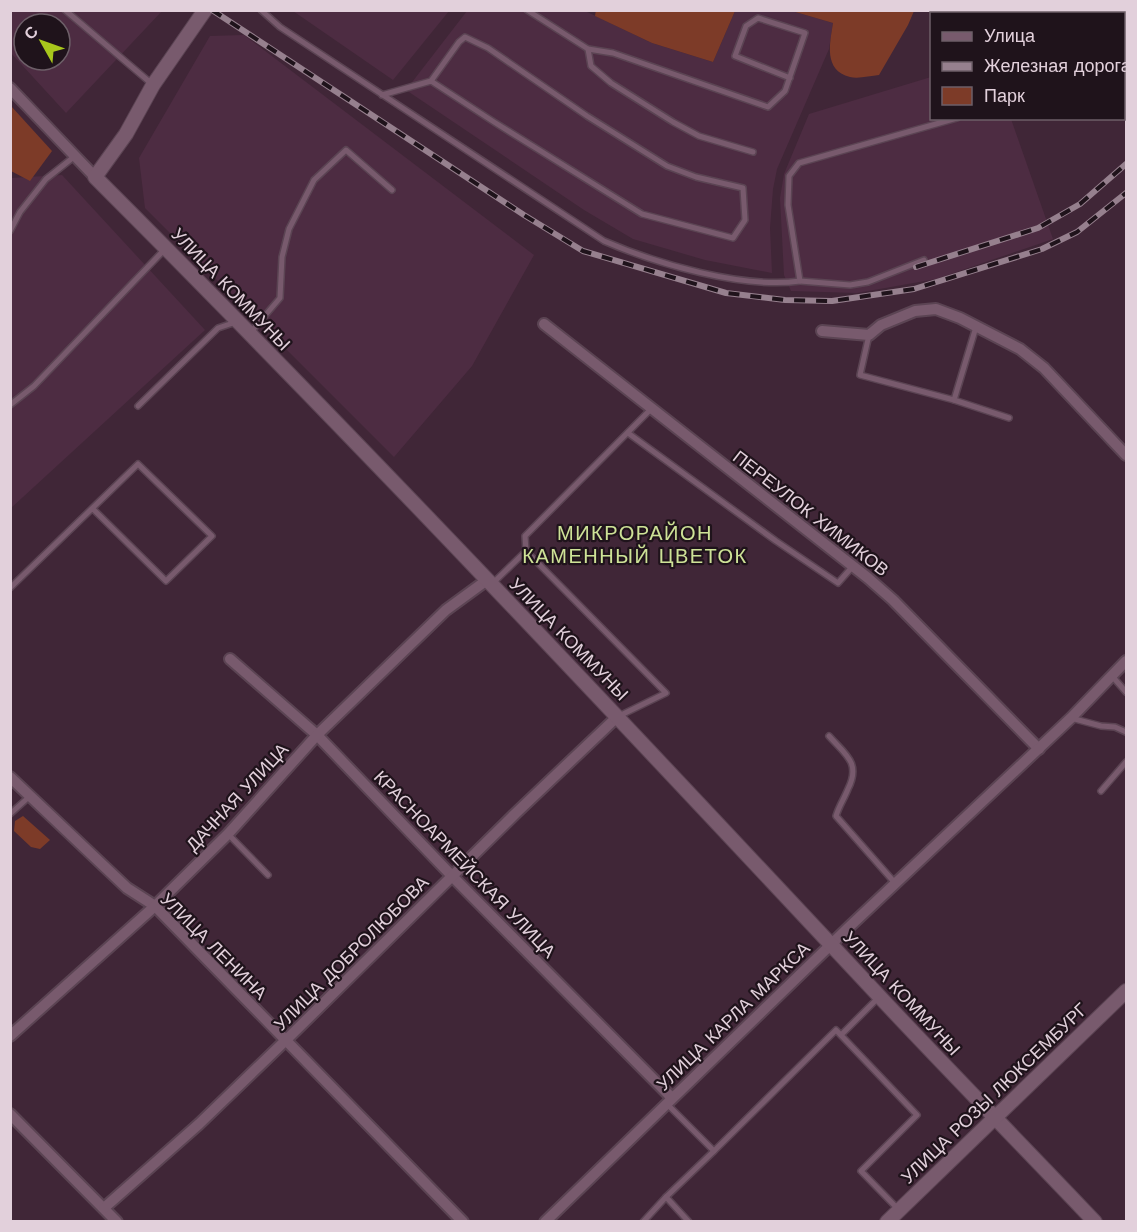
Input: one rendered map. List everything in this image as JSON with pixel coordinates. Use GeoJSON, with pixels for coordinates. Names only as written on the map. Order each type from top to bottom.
{"type":"FeatureCollection","features":[{"type":"Feature","properties":{"kind":"street"},"geometry":{"type":"LineString","coordinates":[[95,177],[126,134],[153,85],[205,10]]}},
{"type":"Feature","properties":{"kind":"street","name":"УЛИЦА КОММУНЫ"},"geometry":{"type":"LineString","coordinates":[[10,88],[489,582],[880,997],[1095,1221]]}},
{"type":"Feature","properties":{"kind":"street"},"geometry":{"type":"LineString","coordinates":[[822,331],[869,334],[915,311],[936,309],[977,326],[1020,350],[1044,368],[1126,455]]}},
{"type":"Feature","properties":{"kind":"street","name":"ПЕРЕУЛОК ХИМИКОВ"},"geometry":{"type":"LineString","coordinates":[[544,324],[853,566],[893,600],[1039,749]]}},
{"type":"Feature","properties":{"kind":"street","name":"ДАЧНАЯ УЛИЦА"},"geometry":{"type":"LineString","coordinates":[[10,1036],[155,906],[228,834],[317,735],[446,610],[489,582]]}},
{"type":"Feature","properties":{"kind":"street","name":"КРАСНОАРМЕЙСКАЯ УЛИЦА"},"geometry":{"type":"LineString","coordinates":[[230,659],[317,735],[669,1100]]}},
{"type":"Feature","properties":{"kind":"street","name":"УЛИЦА КАРЛА МАРКСА"},"geometry":{"type":"LineString","coordinates":[[545,1221],[669,1100],[1039,749],[1126,661]]}},
{"type":"Feature","properties":{"kind":"street","name":"УЛИЦА ДОБРОЛЮБОВА"},"geometry":{"type":"LineString","coordinates":[[104,1208],[199,1124],[618,717]]}},
{"type":"Feature","properties":{"kind":"street","name":"УЛИЦА ЛЕНИНА"},"geometry":{"type":"LineString","coordinates":[[10,777],[127,888],[155,906],[463,1221]]}},
{"type":"Feature","properties":{"kind":"street","name":"УЛИЦА РОЗЫ ЛЮКСЕМБУРГ"},"geometry":{"type":"LineString","coordinates":[[887,1221],[1126,991]]}},
{"type":"Feature","properties":{"kind":"street"},"geometry":{"type":"LineString","coordinates":[[10,1114],[117,1221]]}},
{"type":"Feature","properties":{"kind":"lane"},"geometry":{"type":"LineString","coordinates":[[65,10],[153,85]]}},
{"type":"Feature","properties":{"kind":"lane"},"geometry":{"type":"LineString","coordinates":[[261,10],[280,27],[604,242],[627,251],[661,262],[721,276],[756,283],[778,284],[800,281],[850,285],[868,282],[924,260]]}},
{"type":"Feature","properties":{"kind":"lane"},"geometry":{"type":"LineString","coordinates":[[527,10],[588,48],[613,53],[768,107],[785,91],[790,78],[805,33],[758,18],[746,26],[735,57],[790,78]]}},
{"type":"Feature","properties":{"kind":"lane"},"geometry":{"type":"LineString","coordinates":[[382,95],[431,81],[465,37],[488,48],[587,116],[667,166],[696,177],[743,188],[745,220],[733,237],[642,214],[431,81]]}},
{"type":"Feature","properties":{"kind":"lane"},"geometry":{"type":"LineString","coordinates":[[588,48],[591,66],[611,83],[699,136],[753,152]]}},
{"type":"Feature","properties":{"kind":"lane"},"geometry":{"type":"LineString","coordinates":[[800,281],[788,205],[789,176],[799,163],[950,120]]}},
{"type":"Feature","properties":{"kind":"lane"},"geometry":{"type":"LineString","coordinates":[[249,334],[280,298],[282,257],[288,230],[314,180],[346,150],[392,190]]}},
{"type":"Feature","properties":{"kind":"lane"},"geometry":{"type":"LineString","coordinates":[[10,231],[20,212],[46,178],[75,156]]}},
{"type":"Feature","properties":{"kind":"lane"},"geometry":{"type":"LineString","coordinates":[[10,405],[34,386],[166,248]]}},
{"type":"Feature","properties":{"kind":"lane"},"geometry":{"type":"LineString","coordinates":[[138,406],[218,328],[238,321]]}},
{"type":"Feature","properties":{"kind":"lane"},"geometry":{"type":"LineString","coordinates":[[954,400],[977,326]]}},
{"type":"Feature","properties":{"kind":"lane"},"geometry":{"type":"LineString","coordinates":[[869,334],[860,375],[954,400],[1009,418]]}},
{"type":"Feature","properties":{"kind":"lane"},"geometry":{"type":"LineString","coordinates":[[618,717],[666,693],[526,551],[525,536],[652,408]]}},
{"type":"Feature","properties":{"kind":"lane"},"geometry":{"type":"LineString","coordinates":[[628,433],[776,541],[838,583],[853,566]]}},
{"type":"Feature","properties":{"kind":"lane"},"geometry":{"type":"LineString","coordinates":[[10,588],[138,464],[212,536],[166,581],[93,509]]}},
{"type":"Feature","properties":{"kind":"lane"},"geometry":{"type":"LineString","coordinates":[[489,582],[526,551]]}},
{"type":"Feature","properties":{"kind":"lane"},"geometry":{"type":"LineString","coordinates":[[1112,676],[1126,692]]}},
{"type":"Feature","properties":{"kind":"lane"},"geometry":{"type":"LineString","coordinates":[[1071,718],[1126,732]]}},
{"type":"Feature","properties":{"kind":"lane"},"geometry":{"type":"LineString","coordinates":[[829,736],[854,766],[854,776],[836,816],[896,884]]}},
{"type":"Feature","properties":{"kind":"lane"},"geometry":{"type":"LineString","coordinates":[[1101,791],[1126,762]]}},
{"type":"Feature","properties":{"kind":"lane"},"geometry":{"type":"LineString","coordinates":[[10,814],[30,795]]}},
{"type":"Feature","properties":{"kind":"lane"},"geometry":{"type":"LineString","coordinates":[[228,834],[267,875]]}},
{"type":"Feature","properties":{"kind":"lane"},"geometry":{"type":"LineString","coordinates":[[841,1035],[880,997]]}},
{"type":"Feature","properties":{"kind":"lane"},"geometry":{"type":"LineString","coordinates":[[643,1221],[836,1030],[917,1115],[861,1171],[899,1210]]}},
{"type":"Feature","properties":{"kind":"lane"},"geometry":{"type":"LineString","coordinates":[[669,1100],[714,1151]]}},
{"type":"Feature","properties":{"kind":"lane"},"geometry":{"type":"LineString","coordinates":[[666,1197],[689,1221]]}},
{"type":"Feature","properties":{"kind":"shaded area"},"geometry":{"type":"Polygon","coordinates":[[[11,11],[162,11],[66,113],[28,72],[72,72],[72,12],[12,12],[12,54],[11,11]]]}},
{"type":"Feature","properties":{"kind":"shaded area"},"geometry":{"type":"Polygon","coordinates":[[[293,11],[449,11],[393,80],[293,11]]]}},
{"type":"Feature","properties":{"kind":"shaded area"},"geometry":{"type":"Polygon","coordinates":[[[467,11],[585,11],[652,43],[713,62],[735,11],[792,11],[833,23],[829,49],[777,169],[770,228],[772,273],[705,260],[633,239],[584,210],[406,90],[467,11]]]}},
{"type":"Feature","properties":{"kind":"shaded area"},"geometry":{"type":"Polygon","coordinates":[[[244,35],[534,255],[472,366],[394,457],[145,208],[139,158],[210,36],[244,35]]]}},
{"type":"Feature","properties":{"kind":"shaded area"},"geometry":{"type":"Polygon","coordinates":[[[930,77],[930,120],[1011,120],[1053,239],[936,279],[857,293],[791,291],[784,275],[780,198],[784,174],[809,114],[930,77]]]}},
{"type":"Feature","properties":{"kind":"shaded area"},"geometry":{"type":"Polygon","coordinates":[[[62,175],[205,330],[11,508],[11,178],[62,175]]]}},
{"type":"Feature","properties":{"kind":"green space"},"geometry":{"type":"Polygon","coordinates":[[[596,10],[735,11],[713,62],[652,43],[595,16],[596,10]]]}},
{"type":"Feature","properties":{"kind":"green space"},"geometry":{"type":"Polygon","coordinates":[[[914,10],[908,25],[879,75],[857,78],[841,73],[832,62],[830,47],[833,23],[792,11],[914,10]]]}},
{"type":"Feature","properties":{"kind":"green space"},"geometry":{"type":"Polygon","coordinates":[[[11,106],[52,151],[30,181],[11,171],[11,106]]]}},
{"type":"Feature","properties":{"kind":"green space"},"geometry":{"type":"Polygon","coordinates":[[[23,816],[50,840],[40,849],[31,847],[14,831],[15,821],[23,816]]]}},
{"type":"Feature","properties":{"kind":"railway"},"geometry":{"type":"LineString","coordinates":[[212,10],[524,215],[583,251],[726,293],[785,300],[832,301],[914,289],[1042,249],[1077,232],[1126,193]]}},
{"type":"Feature","properties":{"kind":"railway"},"geometry":{"type":"LineString","coordinates":[[916,267],[1038,228],[1080,204],[1126,164]]}},
{"type":"Feature","properties":{"kind":"district","name":"МИКРОРАЙОН КАМЕННЫЙ ЦВЕТОК"},"geometry":{"type":"Point","coordinates":[635,544]}}]}
